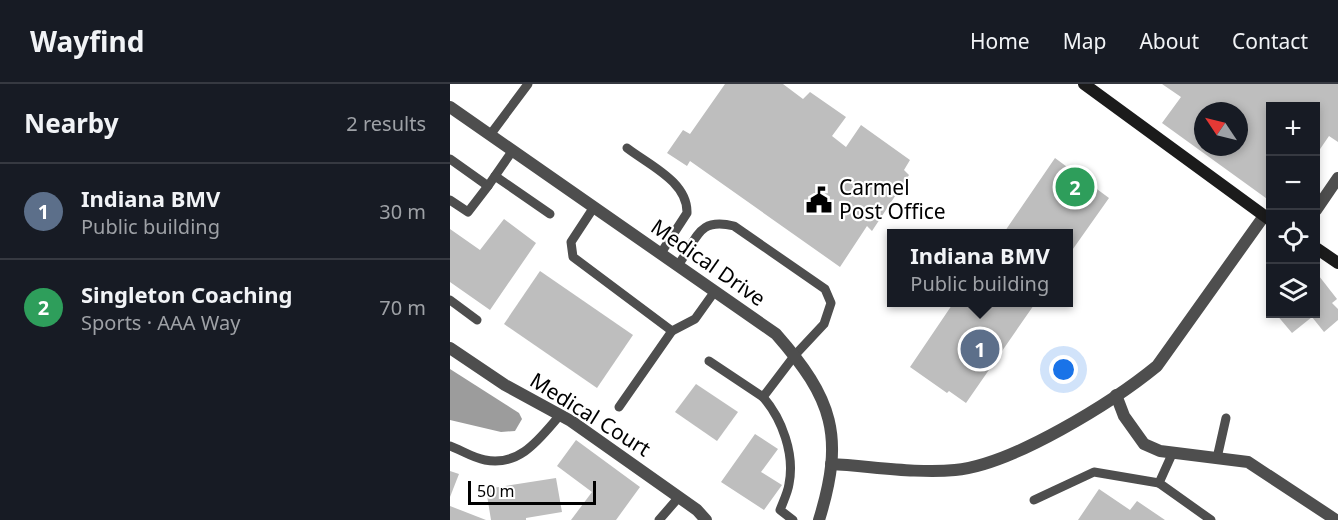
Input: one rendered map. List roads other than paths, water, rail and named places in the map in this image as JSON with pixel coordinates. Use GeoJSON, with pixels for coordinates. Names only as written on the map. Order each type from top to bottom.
{"type":"FeatureCollection","features":[{"type":"Feature","properties":{"kind":"street"},"geometry":{"type":"LineString","coordinates":[[1084,84],[1266,217]]}},
{"type":"Feature","properties":{"kind":"street","name":"Medical Drive"},"geometry":{"type":"LineString","coordinates":[[450,107],[776,334],[795,355],[819,390],[830,427],[829,487],[819,520]]}},
{"type":"Feature","properties":{"kind":"street"},"geometry":{"type":"LineString","coordinates":[[1320,204],[1338,178]]}},
{"type":"Feature","properties":{"kind":"street"},"geometry":{"type":"LineString","coordinates":[[831,464],[954,471],[977,467],[1008,457],[1062,429],[1134,385],[1164,358],[1266,219]]}},
{"type":"Feature","properties":{"kind":"street"},"geometry":{"type":"LineString","coordinates":[[1320,251],[1338,263]]}},
{"type":"Feature","properties":{"kind":"street","name":"Medical Court"},"geometry":{"type":"LineString","coordinates":[[450,348],[504,385],[560,415],[698,510],[706,520]]}},
{"type":"Feature","properties":{"kind":"street"},"geometry":{"type":"LineString","coordinates":[[1116,395],[1124,416],[1144,444],[1160,451],[1248,462],[1336,520]]}},
{"type":"Feature","properties":{"kind":"lane"},"geometry":{"type":"LineString","coordinates":[[490,135],[528,84]]}},
{"type":"Feature","properties":{"kind":"lane"},"geometry":{"type":"LineString","coordinates":[[627,148],[680,187],[687,207],[687,213],[661,253]]}},
{"type":"Feature","properties":{"kind":"lane"},"geometry":{"type":"LineString","coordinates":[[450,200],[468,212],[513,150]]}},
{"type":"Feature","properties":{"kind":"lane"},"geometry":{"type":"LineString","coordinates":[[450,159],[488,186]]}},
{"type":"Feature","properties":{"kind":"lane"},"geometry":{"type":"LineString","coordinates":[[495,176],[550,214]]}},
{"type":"Feature","properties":{"kind":"lane"},"geometry":{"type":"LineString","coordinates":[[594,207],[571,242],[573,257],[672,331]]}},
{"type":"Feature","properties":{"kind":"lane"},"geometry":{"type":"LineString","coordinates":[[678,265],[704,227],[717,222],[734,226],[825,290],[831,303],[824,324],[795,355],[763,397]]}},
{"type":"Feature","properties":{"kind":"lane"},"geometry":{"type":"LineString","coordinates":[[619,407],[672,331],[695,319],[715,291]]}},
{"type":"Feature","properties":{"kind":"lane"},"geometry":{"type":"LineString","coordinates":[[450,300],[477,320]]}},
{"type":"Feature","properties":{"kind":"lane"},"geometry":{"type":"LineString","coordinates":[[709,361],[763,397],[778,418],[790,456],[790,483],[780,510],[793,520]]}},
{"type":"Feature","properties":{"kind":"lane"},"geometry":{"type":"LineString","coordinates":[[450,446],[485,460],[513,459],[534,445],[560,415]]}},
{"type":"Feature","properties":{"kind":"lane"},"geometry":{"type":"LineString","coordinates":[[1217,458],[1226,418]]}},
{"type":"Feature","properties":{"kind":"lane"},"geometry":{"type":"LineString","coordinates":[[1159,483],[1173,452]]}},
{"type":"Feature","properties":{"kind":"lane"},"geometry":{"type":"LineString","coordinates":[[1034,500],[1094,472],[1159,483],[1211,520]]}},
{"type":"Feature","properties":{"kind":"lane"},"geometry":{"type":"LineString","coordinates":[[659,520],[679,497]]}},
{"type":"Feature","properties":{"kind":"place","name":"Singleton Coaching"},"geometry":{"type":"Point","coordinates":[1075,187]}},
{"type":"Feature","properties":{"kind":"place","name":"Carmel Post Office"},"geometry":{"type":"Point","coordinates":[819,200]}},
{"type":"Feature","properties":{"kind":"place","name":"Indiana BMV"},"geometry":{"type":"Point","coordinates":[980,349]}}]}
